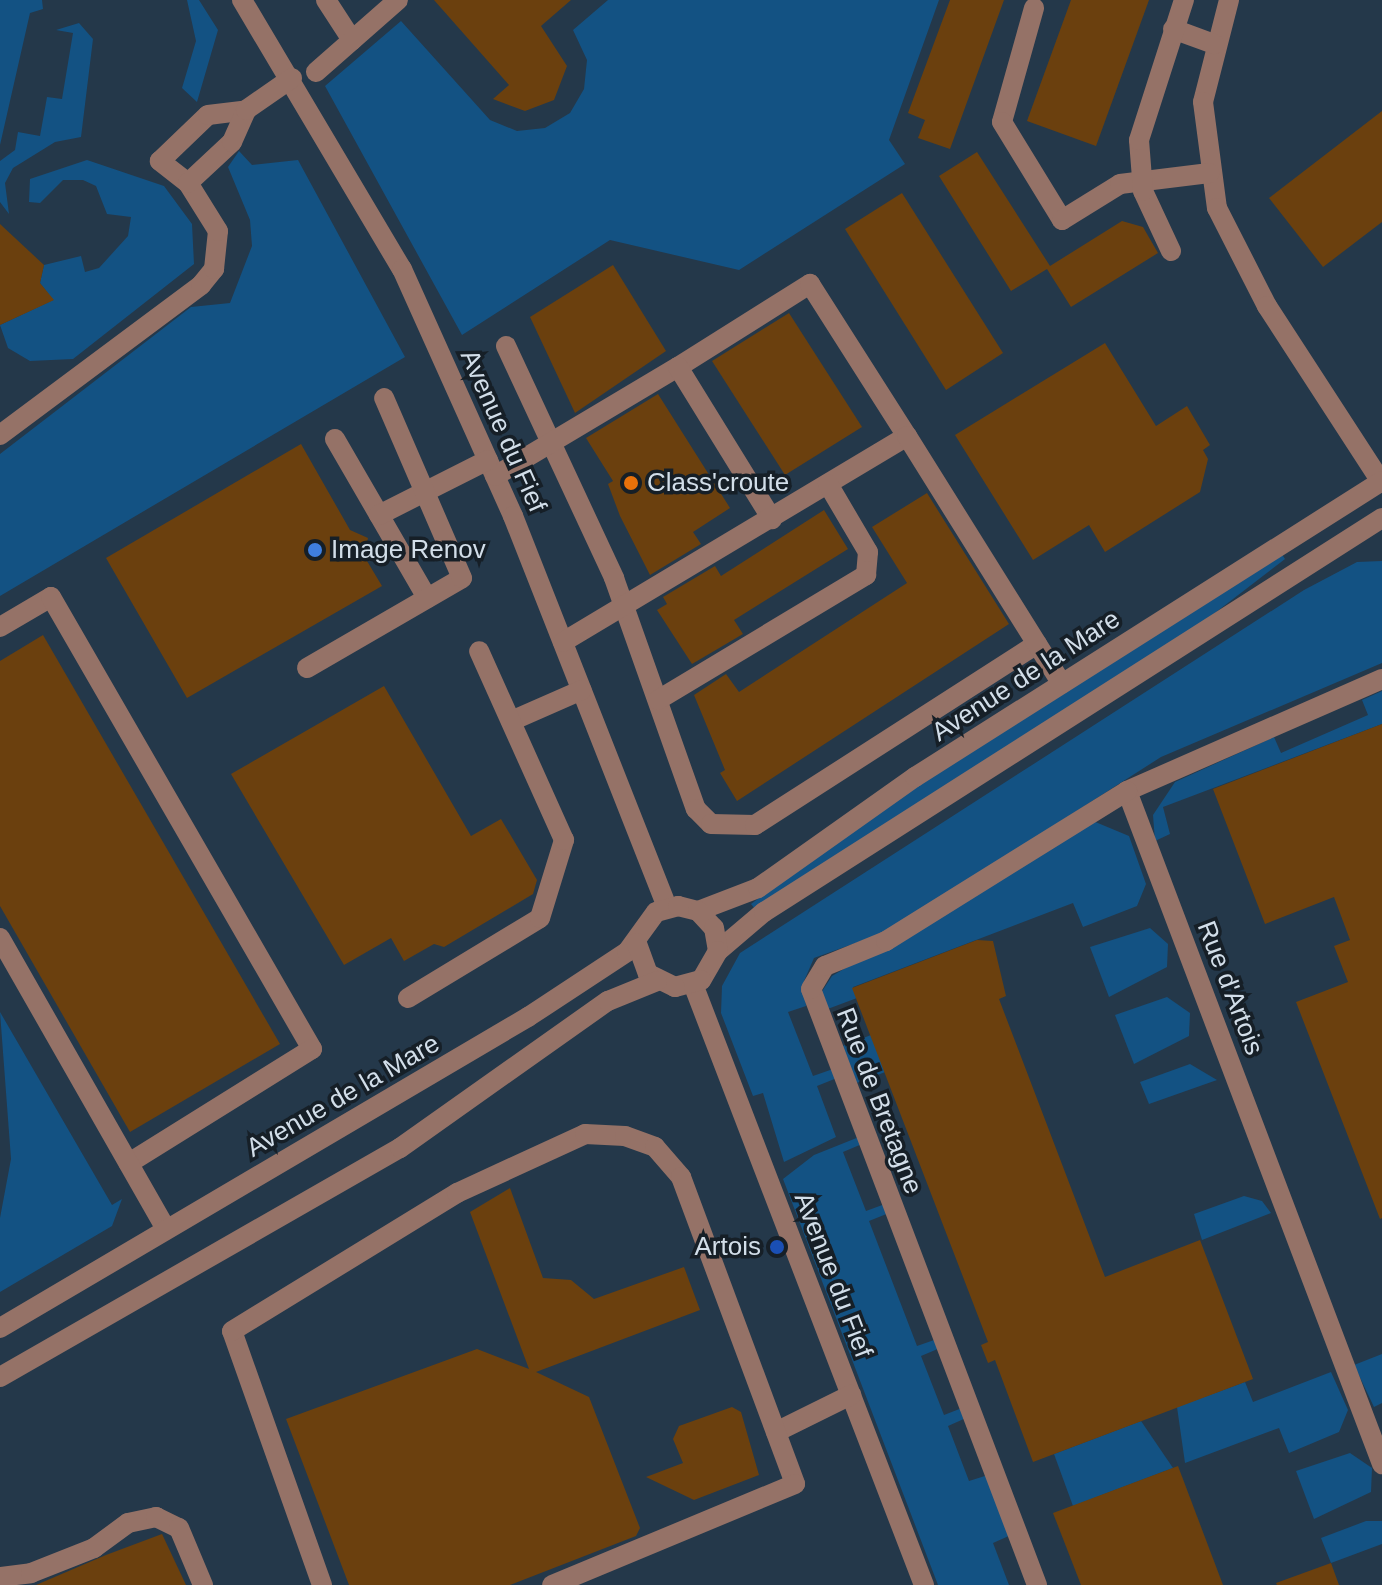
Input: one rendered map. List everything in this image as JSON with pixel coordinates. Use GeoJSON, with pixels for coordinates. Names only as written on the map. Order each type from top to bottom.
{"type":"FeatureCollection","features":[{"type":"Feature","properties":{"kind":"street","name":"Avenue du Fief"},"geometry":{"type":"LineString","coordinates":[[242,0],[292,78],[402,269],[491,468],[667,907]]}},
{"type":"Feature","properties":{"kind":"street"},"geometry":{"type":"LineString","coordinates":[[326,0],[352,40]]}},
{"type":"Feature","properties":{"kind":"street"},"geometry":{"type":"LineString","coordinates":[[316,72],[398,0]]}},
{"type":"Feature","properties":{"kind":"street"},"geometry":{"type":"LineString","coordinates":[[1171,251],[1141,180],[1142,116],[1184,0]]}},
{"type":"Feature","properties":{"kind":"street"},"geometry":{"type":"LineString","coordinates":[[1229,0],[1214,44],[1203,102],[1209,173],[1229,241],[1381,482]]}},
{"type":"Feature","properties":{"kind":"street"},"geometry":{"type":"LineString","coordinates":[[1034,8],[1001,115],[1010,143],[1062,220],[1120,184],[1209,173]]}},
{"type":"Feature","properties":{"kind":"street"},"geometry":{"type":"LineString","coordinates":[[1173,29],[1214,44]]}},
{"type":"Feature","properties":{"kind":"street"},"geometry":{"type":"LineString","coordinates":[[0,435],[214,269],[218,231],[188,183],[160,161],[208,115],[246,110],[292,78]]}},
{"type":"Feature","properties":{"kind":"street"},"geometry":{"type":"LineString","coordinates":[[188,183],[232,142],[246,110]]}},
{"type":"Feature","properties":{"kind":"street"},"geometry":{"type":"LineString","coordinates":[[379,515],[425,492],[552,445],[810,284],[1062,684]]}},
{"type":"Feature","properties":{"kind":"street"},"geometry":{"type":"LineString","coordinates":[[506,346],[626,609],[696,809],[711,824],[745,829],[1037,644]]}},
{"type":"Feature","properties":{"kind":"street"},"geometry":{"type":"LineString","coordinates":[[678,367],[772,519]]}},
{"type":"Feature","properties":{"kind":"street"},"geometry":{"type":"LineString","coordinates":[[307,668],[462,578],[384,398]]}},
{"type":"Feature","properties":{"kind":"street"},"geometry":{"type":"LineString","coordinates":[[563,642],[626,609],[907,436]]}},
{"type":"Feature","properties":{"kind":"street"},"geometry":{"type":"LineString","coordinates":[[335,439],[427,598]]}},
{"type":"Feature","properties":{"kind":"street","name":"Avenue de la Mare"},"geometry":{"type":"LineString","coordinates":[[0,1328],[528,1017],[637,943],[647,920],[667,907],[698,911],[758,888],[1062,684],[1381,482]]}},
{"type":"Feature","properties":{"kind":"street"},"geometry":{"type":"LineString","coordinates":[[658,700],[870,570],[868,552],[828,484]]}},
{"type":"Feature","properties":{"kind":"street"},"geometry":{"type":"LineString","coordinates":[[0,1377],[400,1148],[608,1001],[657,981],[693,984],[718,951],[764,912],[1382,518]]}},
{"type":"Feature","properties":{"kind":"street"},"geometry":{"type":"LineString","coordinates":[[0,627],[51,597],[312,1049],[129,1163]]}},
{"type":"Feature","properties":{"kind":"street"},"geometry":{"type":"LineString","coordinates":[[408,998],[540,918],[564,840],[479,651]]}},
{"type":"Feature","properties":{"kind":"street"},"geometry":{"type":"LineString","coordinates":[[1127,791],[1382,679]]}},
{"type":"Feature","properties":{"kind":"street"},"geometry":{"type":"LineString","coordinates":[[511,721],[582,690]]}},
{"type":"Feature","properties":{"kind":"street","name":"Rue d'Artois"},"geometry":{"type":"LineString","coordinates":[[1127,791],[1382,1464]]}},
{"type":"Feature","properties":{"kind":"street","name":"Rue de Bretagne"},"geometry":{"type":"LineString","coordinates":[[1037,1585],[811,989],[825,966],[886,941],[1127,791]]}},
{"type":"Feature","properties":{"kind":"street"},"geometry":{"type":"LineString","coordinates":[[698,911],[714,928],[718,951]]}},
{"type":"Feature","properties":{"kind":"street"},"geometry":{"type":"LineString","coordinates":[[0,938],[166,1229]]}},
{"type":"Feature","properties":{"kind":"street"},"geometry":{"type":"LineString","coordinates":[[637,943],[642,965],[657,981]]}},
{"type":"Feature","properties":{"kind":"street","name":"Avenue du Fief"},"geometry":{"type":"LineString","coordinates":[[693,984],[924,1585]]}},
{"type":"Feature","properties":{"kind":"street"},"geometry":{"type":"LineString","coordinates":[[322,1585],[232,1331],[457,1193],[585,1134],[625,1136],[655,1147],[681,1177],[795,1484],[552,1585]]}},
{"type":"Feature","properties":{"kind":"street"},"geometry":{"type":"LineString","coordinates":[[776,1432],[851,1395]]}},
{"type":"Feature","properties":{"kind":"street"},"geometry":{"type":"LineString","coordinates":[[0,1577],[43,1568],[94,1548],[128,1523],[156,1517],[179,1528],[203,1585]]}},
{"type":"Feature","properties":{"kind":"shaded area"},"geometry":{"type":"Polygon","coordinates":[[[0,0],[42,0],[43,9],[30,13],[0,145],[0,0]]]}},
{"type":"Feature","properties":{"kind":"shaded area"},"geometry":{"type":"Polygon","coordinates":[[[187,0],[199,0],[218,30],[197,102],[182,88],[196,41],[187,0]]]}},
{"type":"Feature","properties":{"kind":"shaded area"},"geometry":{"type":"Polygon","coordinates":[[[608,0],[939,0],[889,140],[905,164],[739,270],[610,240],[462,335],[325,86],[401,21],[490,120],[517,131],[545,128],[570,113],[584,89],[587,60],[573,30],[608,0]]]}},
{"type":"Feature","properties":{"kind":"shaded area"},"geometry":{"type":"Polygon","coordinates":[[[79,23],[93,39],[81,137],[55,142],[13,168],[5,183],[9,214],[0,202],[0,161],[15,150],[18,132],[40,136],[47,97],[62,99],[73,33],[56,30],[79,23]]]}},
{"type":"Feature","properties":{"kind":"shaded area"},"geometry":{"type":"Polygon","coordinates":[[[239,151],[252,165],[298,160],[405,357],[0,596],[0,454],[191,307],[230,303],[252,246],[250,220],[228,167],[239,151]]]}},
{"type":"Feature","properties":{"kind":"shaded area"},"geometry":{"type":"Polygon","coordinates":[[[87,160],[164,186],[192,224],[194,264],[73,359],[30,361],[8,348],[0,325],[53,300],[40,283],[44,265],[81,256],[85,272],[99,268],[128,236],[131,217],[107,214],[96,186],[83,180],[63,180],[40,203],[29,202],[30,179],[87,160]]]}},
{"type":"Feature","properties":{"kind":"shaded area"},"geometry":{"type":"Polygon","coordinates":[[[1281,553],[1285,559],[1194,629],[755,909],[751,904],[877,810],[1281,553]]]}},
{"type":"Feature","properties":{"kind":"shaded area"},"geometry":{"type":"Polygon","coordinates":[[[1382,561],[1382,663],[1161,757],[889,931],[814,958],[804,981],[806,1006],[788,1012],[813,1076],[833,1069],[837,1078],[817,1086],[836,1137],[784,1162],[763,1093],[753,1096],[721,1013],[722,986],[740,953],[1304,590],[1357,562],[1382,561]]]}},
{"type":"Feature","properties":{"kind":"shaded area"},"geometry":{"type":"Polygon","coordinates":[[[1382,691],[1382,724],[1163,807],[1170,834],[1155,841],[1153,815],[1175,782],[1274,737],[1281,753],[1368,715],[1362,700],[1382,691]]]}},
{"type":"Feature","properties":{"kind":"shaded area"},"geometry":{"type":"Polygon","coordinates":[[[1093,821],[1129,836],[1146,884],[1137,906],[1083,927],[1073,903],[853,987],[857,998],[825,1010],[821,993],[832,976],[1093,821]]]}},
{"type":"Feature","properties":{"kind":"shaded area"},"geometry":{"type":"Polygon","coordinates":[[[1150,928],[1168,944],[1167,967],[1109,997],[1090,947],[1150,928]]]}},
{"type":"Feature","properties":{"kind":"shaded area"},"geometry":{"type":"Polygon","coordinates":[[[1167,997],[1190,1013],[1189,1036],[1134,1064],[1115,1015],[1167,997]]]}},
{"type":"Feature","properties":{"kind":"shaded area"},"geometry":{"type":"Polygon","coordinates":[[[0,1012],[112,1205],[122,1199],[112,1226],[0,1292],[0,1218],[11,1159],[0,1012]]]}},
{"type":"Feature","properties":{"kind":"shaded area"},"geometry":{"type":"Polygon","coordinates":[[[871,1035],[906,1064],[854,1084],[840,1047],[871,1035]]]}},
{"type":"Feature","properties":{"kind":"shaded area"},"geometry":{"type":"Polygon","coordinates":[[[1190,1064],[1217,1080],[1149,1104],[1140,1082],[1190,1064]]]}},
{"type":"Feature","properties":{"kind":"shaded area"},"geometry":{"type":"Polygon","coordinates":[[[859,1137],[862,1144],[843,1152],[866,1211],[885,1204],[889,1213],[869,1221],[917,1346],[937,1339],[940,1348],[921,1356],[944,1415],[962,1408],[966,1418],[948,1426],[969,1481],[988,1475],[1011,1535],[993,1543],[1009,1585],[938,1585],[783,1179],[814,1155],[859,1137]]]}},
{"type":"Feature","properties":{"kind":"shaded area"},"geometry":{"type":"Polygon","coordinates":[[[1244,1196],[1262,1201],[1271,1213],[1202,1240],[1194,1214],[1244,1196]]]}},
{"type":"Feature","properties":{"kind":"shaded area"},"geometry":{"type":"Polygon","coordinates":[[[1382,1354],[1382,1403],[1374,1407],[1354,1365],[1382,1354]]]}},
{"type":"Feature","properties":{"kind":"shaded area"},"geometry":{"type":"Polygon","coordinates":[[[1331,1372],[1348,1410],[1339,1432],[1289,1453],[1279,1428],[1185,1463],[1177,1407],[1245,1382],[1253,1402],[1331,1372]]]}},
{"type":"Feature","properties":{"kind":"shaded area"},"geometry":{"type":"Polygon","coordinates":[[[1141,1421],[1173,1468],[1073,1506],[1054,1454],[1141,1421]]]}},
{"type":"Feature","properties":{"kind":"shaded area"},"geometry":{"type":"Polygon","coordinates":[[[1350,1453],[1372,1468],[1371,1492],[1314,1519],[1296,1471],[1350,1453]]]}},
{"type":"Feature","properties":{"kind":"shaded area"},"geometry":{"type":"Polygon","coordinates":[[[1366,1521],[1382,1521],[1382,1544],[1331,1563],[1321,1538],[1366,1521]]]}},
{"type":"Feature","properties":{"kind":"building"},"geometry":{"type":"Polygon","coordinates":[[[434,0],[571,0],[541,26],[567,66],[554,100],[525,111],[493,99],[509,85],[434,0]]]}},
{"type":"Feature","properties":{"kind":"building"},"geometry":{"type":"Polygon","coordinates":[[[950,0],[1004,0],[950,149],[918,138],[925,120],[908,113],[950,0]]]}},
{"type":"Feature","properties":{"kind":"building"},"geometry":{"type":"Polygon","coordinates":[[[1071,0],[1149,0],[1096,146],[1027,121],[1071,0]]]}},
{"type":"Feature","properties":{"kind":"building"},"geometry":{"type":"Polygon","coordinates":[[[1382,111],[1382,222],[1323,267],[1269,198],[1382,111]]]}},
{"type":"Feature","properties":{"kind":"building"},"geometry":{"type":"Polygon","coordinates":[[[977,152],[1050,266],[1122,221],[1143,227],[1158,253],[1071,307],[1047,269],[1011,291],[939,176],[977,152]]]}},
{"type":"Feature","properties":{"kind":"building"},"geometry":{"type":"Polygon","coordinates":[[[902,193],[1003,353],[946,390],[845,229],[902,193]]]}},
{"type":"Feature","properties":{"kind":"building"},"geometry":{"type":"Polygon","coordinates":[[[0,224],[44,265],[40,283],[54,300],[0,325],[0,224]]]}},
{"type":"Feature","properties":{"kind":"building"},"geometry":{"type":"Polygon","coordinates":[[[613,265],[666,351],[575,413],[530,317],[613,265]]]}},
{"type":"Feature","properties":{"kind":"building"},"geometry":{"type":"Polygon","coordinates":[[[789,313],[862,427],[785,475],[712,361],[789,313]]]}},
{"type":"Feature","properties":{"kind":"building"},"geometry":{"type":"Polygon","coordinates":[[[1105,343],[1156,426],[1187,406],[1210,445],[1203,450],[1208,459],[1200,492],[1105,552],[1089,525],[1033,560],[955,435],[1105,343]]]}},
{"type":"Feature","properties":{"kind":"building"},"geometry":{"type":"Polygon","coordinates":[[[658,394],[730,508],[693,532],[701,544],[650,575],[620,516],[608,484],[613,481],[586,438],[658,394]]]}},
{"type":"Feature","properties":{"kind":"building"},"geometry":{"type":"Polygon","coordinates":[[[301,444],[350,530],[368,538],[364,556],[382,586],[187,698],[106,558],[301,444]]]}},
{"type":"Feature","properties":{"kind":"building"},"geometry":{"type":"Polygon","coordinates":[[[927,493],[1009,624],[737,801],[720,773],[725,770],[694,695],[726,674],[739,692],[907,583],[872,527],[927,493]]]}},
{"type":"Feature","properties":{"kind":"building"},"geometry":{"type":"Polygon","coordinates":[[[824,510],[848,549],[734,620],[743,634],[692,664],[657,610],[667,604],[663,597],[715,566],[721,576],[824,510]]]}},
{"type":"Feature","properties":{"kind":"building"},"geometry":{"type":"Polygon","coordinates":[[[43,635],[280,1044],[130,1132],[0,906],[0,661],[43,635]]]}},
{"type":"Feature","properties":{"kind":"building"},"geometry":{"type":"Polygon","coordinates":[[[384,686],[471,836],[501,819],[537,880],[533,894],[444,947],[434,944],[404,961],[391,938],[344,965],[231,774],[384,686]]]}},
{"type":"Feature","properties":{"kind":"building"},"geometry":{"type":"Polygon","coordinates":[[[1382,724],[1380,1219],[1296,1002],[1348,982],[1334,946],[1350,940],[1334,897],[1265,924],[1213,789],[1382,724]]]}},
{"type":"Feature","properties":{"kind":"building"},"geometry":{"type":"Polygon","coordinates":[[[977,940],[993,941],[1006,996],[999,999],[1105,1277],[1200,1240],[1253,1379],[1033,1462],[995,1360],[988,1363],[981,1345],[988,1342],[852,988],[977,940]]]}},
{"type":"Feature","properties":{"kind":"building"},"geometry":{"type":"Polygon","coordinates":[[[510,1188],[543,1278],[571,1280],[594,1299],[684,1267],[700,1310],[536,1372],[589,1397],[640,1528],[636,1536],[510,1585],[349,1585],[286,1419],[477,1349],[529,1369],[470,1212],[510,1188]]]}},
{"type":"Feature","properties":{"kind":"building"},"geometry":{"type":"Polygon","coordinates":[[[732,1407],[741,1412],[759,1475],[694,1500],[646,1477],[683,1463],[673,1439],[679,1426],[732,1407]]]}},
{"type":"Feature","properties":{"kind":"building"},"geometry":{"type":"Polygon","coordinates":[[[1178,1466],[1223,1585],[1081,1585],[1053,1513],[1178,1466]]]}},
{"type":"Feature","properties":{"kind":"building"},"geometry":{"type":"Polygon","coordinates":[[[162,1534],[186,1585],[36,1585],[106,1555],[162,1534]]]}},
{"type":"Feature","properties":{"kind":"building"},"geometry":{"type":"Polygon","coordinates":[[[1331,1563],[1339,1585],[1276,1583],[1331,1563]]]}},
{"type":"Feature","properties":{"kind":"place","name":"Class'croute"},"geometry":{"type":"Point","coordinates":[631,483]}},
{"type":"Feature","properties":{"kind":"place","name":"Image Renov"},"geometry":{"type":"Point","coordinates":[315,550]}},
{"type":"Feature","properties":{"kind":"place","name":"Artois"},"geometry":{"type":"Point","coordinates":[777,1247]}}]}
